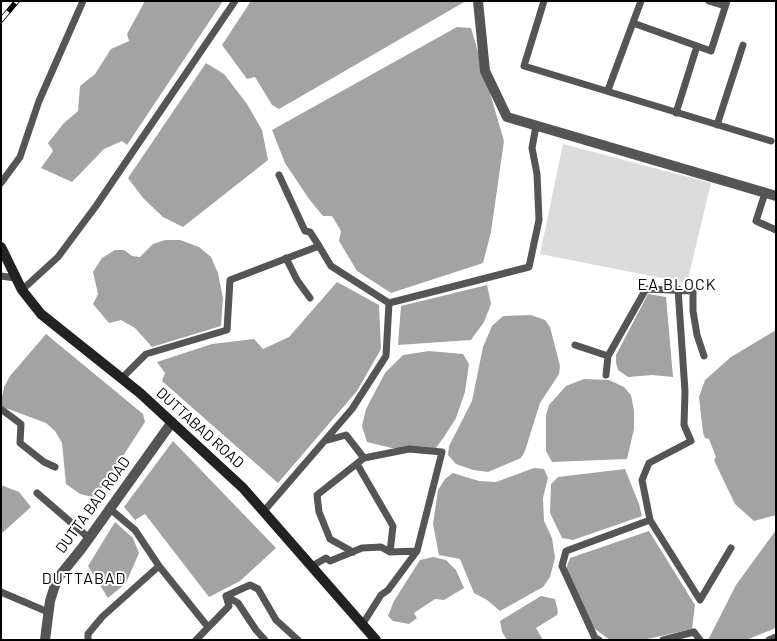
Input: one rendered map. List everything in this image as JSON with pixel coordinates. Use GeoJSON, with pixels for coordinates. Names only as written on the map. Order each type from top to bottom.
{"type":"FeatureCollection","features":[{"type":"Feature","properties":{"kind":"main road","name":"DUTTABAD ROAD"},"geometry":{"type":"LineString","coordinates":[[1,247],[22,290],[41,314],[122,378],[243,488],[372,638]]}},
{"type":"Feature","properties":{"kind":"street"},"geometry":{"type":"LineString","coordinates":[[478,1],[485,71],[507,116],[776,196]]}},
{"type":"Feature","properties":{"kind":"street","name":"DUTTA BAD ROAD"},"geometry":{"type":"LineString","coordinates":[[45,640],[48,612],[57,578],[89,538],[172,422]]}},
{"type":"Feature","properties":{"kind":"lane"},"geometry":{"type":"LineString","coordinates":[[1,183],[20,157],[43,93],[83,1]]}},
{"type":"Feature","properties":{"kind":"lane"},"geometry":{"type":"LineString","coordinates":[[22,290],[58,257],[96,206],[235,1]]}},
{"type":"Feature","properties":{"kind":"lane"},"geometry":{"type":"LineString","coordinates":[[544,1],[524,66],[771,141]]}},
{"type":"Feature","properties":{"kind":"lane"},"geometry":{"type":"LineString","coordinates":[[608,90],[641,1]]}},
{"type":"Feature","properties":{"kind":"lane"},"geometry":{"type":"LineString","coordinates":[[633,23],[710,51],[726,4],[709,1]]}},
{"type":"Feature","properties":{"kind":"lane"},"geometry":{"type":"LineString","coordinates":[[718,125],[743,45]]}},
{"type":"Feature","properties":{"kind":"lane"},"geometry":{"type":"LineString","coordinates":[[676,112],[697,46]]}},
{"type":"Feature","properties":{"kind":"lane"},"geometry":{"type":"LineString","coordinates":[[279,175],[305,231],[310,232],[331,266],[389,303],[529,267],[539,220],[537,174],[532,148],[536,126]]}},
{"type":"Feature","properties":{"kind":"lane"},"geometry":{"type":"LineString","coordinates":[[765,193],[756,221],[776,230]]}},
{"type":"Feature","properties":{"kind":"lane"},"geometry":{"type":"LineString","coordinates":[[122,378],[146,354],[227,330],[230,280],[319,246]]}},
{"type":"Feature","properties":{"kind":"lane"},"geometry":{"type":"LineString","coordinates":[[286,258],[297,280],[310,298]]}},
{"type":"Feature","properties":{"kind":"lane"},"geometry":{"type":"LineString","coordinates":[[1,276],[16,278]]}},
{"type":"Feature","properties":{"kind":"lane"},"geometry":{"type":"LineString","coordinates":[[606,375],[608,356],[646,289],[693,291],[692,311],[696,335],[704,356]]}},
{"type":"Feature","properties":{"kind":"lane"},"geometry":{"type":"LineString","coordinates":[[678,289],[685,391],[684,425],[691,441],[649,463],[642,480],[650,520],[700,600],[731,548]]}},
{"type":"Feature","properties":{"kind":"lane"},"geometry":{"type":"LineString","coordinates":[[264,511],[352,409],[386,356],[389,303]]}},
{"type":"Feature","properties":{"kind":"lane"},"geometry":{"type":"LineString","coordinates":[[575,345],[608,356]]}},
{"type":"Feature","properties":{"kind":"lane"},"geometry":{"type":"LineString","coordinates":[[1,409],[21,424],[20,443],[44,462],[56,467]]}},
{"type":"Feature","properties":{"kind":"lane"},"geometry":{"type":"LineString","coordinates":[[327,440],[346,435],[364,458]]}},
{"type":"Feature","properties":{"kind":"lane"},"geometry":{"type":"LineString","coordinates":[[353,552],[330,539],[319,512],[317,495],[364,458],[409,449],[442,452],[417,551],[388,590],[381,595],[362,625]]}},
{"type":"Feature","properties":{"kind":"lane"},"geometry":{"type":"LineString","coordinates":[[357,464],[393,526],[390,552]]}},
{"type":"Feature","properties":{"kind":"lane"},"geometry":{"type":"LineString","coordinates":[[36,493],[89,538]]}},
{"type":"Feature","properties":{"kind":"lane"},"geometry":{"type":"LineString","coordinates":[[109,508],[135,530],[159,566],[208,627]]}},
{"type":"Feature","properties":{"kind":"lane"},"geometry":{"type":"LineString","coordinates":[[595,639],[562,566],[566,551],[650,520]]}},
{"type":"Feature","properties":{"kind":"lane"},"geometry":{"type":"LineString","coordinates":[[312,566],[326,558],[330,561],[362,548],[381,547],[390,552],[417,551]]}},
{"type":"Feature","properties":{"kind":"lane"},"geometry":{"type":"LineString","coordinates":[[88,640],[88,634],[102,617],[159,566]]}},
{"type":"Feature","properties":{"kind":"lane"},"geometry":{"type":"LineString","coordinates":[[226,596],[250,585],[258,589],[276,620],[293,638]]}},
{"type":"Feature","properties":{"kind":"lane"},"geometry":{"type":"LineString","coordinates":[[1,592],[48,612]]}},
{"type":"Feature","properties":{"kind":"lane"},"geometry":{"type":"LineString","coordinates":[[196,640],[229,606],[226,596]]}},
{"type":"Feature","properties":{"kind":"lane"},"geometry":{"type":"LineString","coordinates":[[226,596],[238,603],[265,640]]}},
{"type":"Feature","properties":{"kind":"lane"},"geometry":{"type":"LineString","coordinates":[[664,640],[694,632],[700,640]]}},
{"type":"Feature","properties":{"kind":"lane"},"geometry":{"type":"LineString","coordinates":[[769,640],[776,637]]}},
{"type":"Feature","properties":{"kind":"shaded area"},"geometry":{"type":"Polygon","coordinates":[[[145,1],[223,1],[127,145],[122,141],[104,149],[72,182],[41,168],[53,151],[48,143],[64,123],[78,111],[80,86],[95,74],[111,49],[129,41],[127,34],[145,1]]]}},
{"type":"Feature","properties":{"kind":"shaded area"},"geometry":{"type":"Polygon","coordinates":[[[251,1],[466,1],[279,109],[272,105],[255,77],[247,79],[222,45],[251,1]]]}},
{"type":"Feature","properties":{"kind":"shaded area"},"geometry":{"type":"Polygon","coordinates":[[[457,27],[471,28],[504,141],[491,232],[483,263],[391,293],[357,271],[339,241],[341,231],[332,216],[323,216],[309,199],[285,163],[272,130],[457,27]]]}},
{"type":"Feature","properties":{"kind":"shaded area"},"geometry":{"type":"Polygon","coordinates":[[[206,63],[224,74],[247,104],[262,130],[268,160],[183,227],[163,217],[143,198],[128,178],[206,63]]]}},
{"type":"Feature","properties":{"kind":"shaded area"},"geometry":{"type":"Polygon","coordinates":[[[563,144],[711,183],[687,283],[540,254],[563,144]]]}},
{"type":"Feature","properties":{"kind":"shaded area"},"geometry":{"type":"Polygon","coordinates":[[[165,240],[180,240],[199,247],[211,257],[218,273],[223,298],[221,326],[152,347],[135,328],[121,320],[109,323],[93,304],[98,294],[93,272],[102,258],[115,250],[124,250],[132,256],[140,257],[153,244],[165,240]]]}},
{"type":"Feature","properties":{"kind":"shaded area"},"geometry":{"type":"Polygon","coordinates":[[[337,282],[379,305],[381,349],[357,391],[278,483],[162,381],[165,373],[157,362],[212,344],[254,339],[263,349],[289,337],[337,282]]]}},
{"type":"Feature","properties":{"kind":"shaded area"},"geometry":{"type":"Polygon","coordinates":[[[487,285],[491,304],[484,322],[471,340],[398,345],[401,306],[487,285]]]}},
{"type":"Feature","properties":{"kind":"shaded area"},"geometry":{"type":"Polygon","coordinates":[[[648,294],[666,297],[673,377],[652,375],[628,377],[618,370],[616,355],[648,294]]]}},
{"type":"Feature","properties":{"kind":"shaded area"},"geometry":{"type":"Polygon","coordinates":[[[531,315],[545,320],[550,327],[560,366],[559,374],[540,403],[525,451],[521,458],[488,472],[473,470],[456,464],[448,455],[449,446],[472,401],[483,347],[492,326],[503,316],[531,315]]]}},
{"type":"Feature","properties":{"kind":"shaded area"},"geometry":{"type":"Polygon","coordinates":[[[776,330],[776,515],[754,521],[735,504],[714,460],[716,457],[709,439],[705,438],[703,433],[699,397],[705,380],[731,357],[776,330]]]}},
{"type":"Feature","properties":{"kind":"shaded area"},"geometry":{"type":"Polygon","coordinates":[[[46,334],[143,414],[145,422],[99,493],[93,497],[80,494],[66,484],[62,443],[55,431],[46,423],[3,407],[1,402],[4,387],[10,376],[46,334]]]}},
{"type":"Feature","properties":{"kind":"shaded area"},"geometry":{"type":"Polygon","coordinates":[[[429,351],[463,354],[469,364],[465,392],[456,418],[444,437],[435,449],[392,448],[367,442],[362,426],[366,409],[385,373],[403,355],[429,351]]]}},
{"type":"Feature","properties":{"kind":"shaded area"},"geometry":{"type":"Polygon","coordinates":[[[584,379],[609,380],[624,387],[631,395],[634,411],[634,429],[627,459],[552,462],[546,451],[546,415],[549,405],[566,386],[584,379]]]}},
{"type":"Feature","properties":{"kind":"shaded area"},"geometry":{"type":"Polygon","coordinates":[[[173,441],[276,548],[240,581],[209,597],[145,514],[135,520],[124,507],[173,441]]]}},
{"type":"Feature","properties":{"kind":"shaded area"},"geometry":{"type":"Polygon","coordinates":[[[534,468],[544,469],[548,478],[543,498],[544,521],[552,538],[555,558],[550,577],[543,587],[500,611],[487,600],[474,593],[460,559],[439,555],[433,524],[438,490],[445,479],[453,473],[479,481],[496,482],[534,468]]]}},
{"type":"Feature","properties":{"kind":"shaded area"},"geometry":{"type":"Polygon","coordinates":[[[625,469],[642,516],[573,540],[562,538],[550,513],[551,484],[558,477],[625,469]]]}},
{"type":"Feature","properties":{"kind":"shaded area"},"geometry":{"type":"Polygon","coordinates":[[[1,485],[19,492],[31,507],[1,534],[1,485]]]}},
{"type":"Feature","properties":{"kind":"shaded area"},"geometry":{"type":"Polygon","coordinates":[[[115,522],[133,538],[139,553],[126,583],[108,598],[88,566],[115,522]]]}},
{"type":"Feature","properties":{"kind":"shaded area"},"geometry":{"type":"Polygon","coordinates":[[[776,530],[776,628],[746,640],[708,640],[736,585],[776,530]]]}},
{"type":"Feature","properties":{"kind":"shaded area"},"geometry":{"type":"Polygon","coordinates":[[[649,531],[695,605],[692,629],[643,640],[610,640],[595,629],[583,610],[567,576],[567,566],[570,558],[649,531]]]}},
{"type":"Feature","properties":{"kind":"shaded area"},"geometry":{"type":"Polygon","coordinates":[[[433,557],[446,560],[456,570],[464,588],[444,600],[435,599],[414,613],[417,618],[409,624],[393,621],[388,616],[394,601],[420,560],[433,557]]]}},
{"type":"Feature","properties":{"kind":"shaded area"},"geometry":{"type":"Polygon","coordinates":[[[541,596],[555,599],[558,612],[557,615],[536,628],[543,640],[507,640],[502,632],[500,621],[541,596]]]}},
{"type":"Feature","properties":{"kind":"railway"},"geometry":{"type":"LineString","coordinates":[[1,20],[17,1]]}},
{"type":"Feature","properties":{"kind":"district","name":"EA BLOCK"},"geometry":{"type":"Point","coordinates":[677,285]}},
{"type":"Feature","properties":{"kind":"district","name":"DUTTABAD"},"geometry":{"type":"Point","coordinates":[84,579]}}]}
